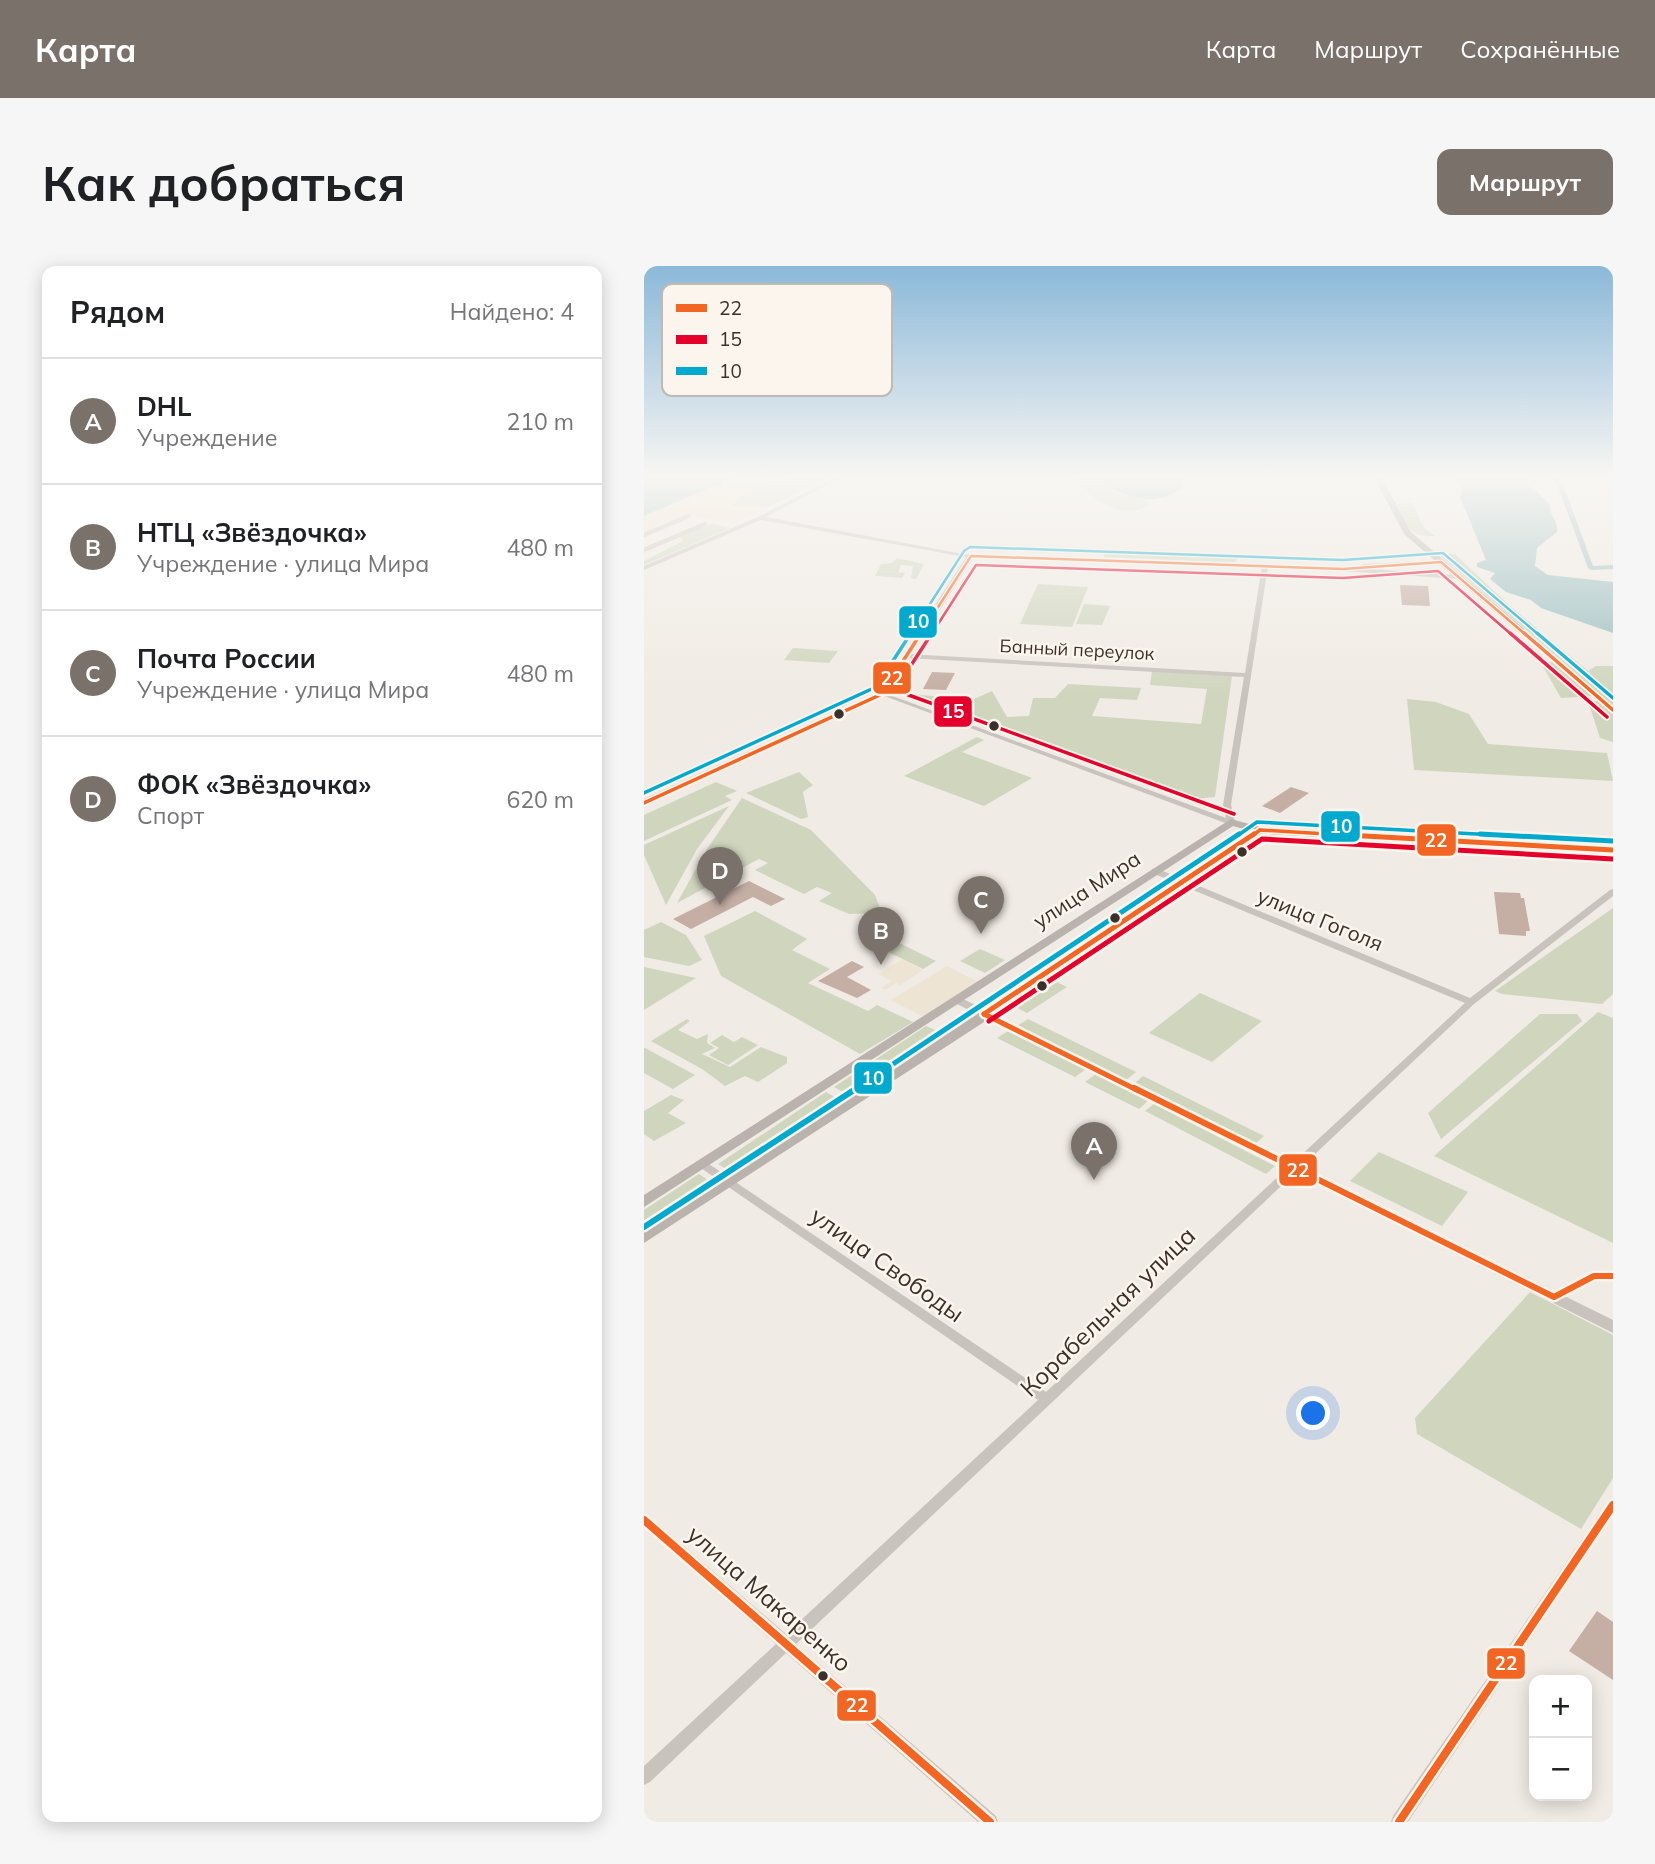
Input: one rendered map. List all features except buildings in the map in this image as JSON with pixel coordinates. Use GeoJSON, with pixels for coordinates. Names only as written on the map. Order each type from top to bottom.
{"type":"FeatureCollection","features":[{"type":"Feature","properties":{"kind":"main road"},"geometry":{"type":"LineString","coordinates":[[1426,549],[1613,710]]}},
{"type":"Feature","properties":{"kind":"main road"},"geometry":{"type":"LineString","coordinates":[[1231,821],[1260,830],[1613,850]]}},
{"type":"Feature","properties":{"kind":"main road","name":"улица Мира"},"geometry":{"type":"LineString","coordinates":[[644,1202],[1231,821]]}},
{"type":"Feature","properties":{"kind":"main road"},"geometry":{"type":"LineString","coordinates":[[644,1237],[1260,830]]}},
{"type":"Feature","properties":{"kind":"street"},"geometry":{"type":"LineString","coordinates":[[644,568],[689,549]]}},
{"type":"Feature","properties":{"kind":"street"},"geometry":{"type":"LineString","coordinates":[[930,549],[971,556],[1343,569],[1458,577]]}},
{"type":"Feature","properties":{"kind":"street"},"geometry":{"type":"LineString","coordinates":[[644,803],[882,694],[971,556]]}},
{"type":"Feature","properties":{"kind":"street"},"geometry":{"type":"LineString","coordinates":[[1343,569],[1441,562]]}},
{"type":"Feature","properties":{"kind":"street"},"geometry":{"type":"LineString","coordinates":[[1231,821],[1227,805],[1245,675],[1265,566]]}},
{"type":"Feature","properties":{"kind":"street","name":"Банный переулок"},"geometry":{"type":"LineString","coordinates":[[907,656],[1245,675]]}},
{"type":"Feature","properties":{"kind":"street"},"geometry":{"type":"LineString","coordinates":[[882,694],[1231,821]]}},
{"type":"Feature","properties":{"kind":"street","name":"улица Гоголя"},"geometry":{"type":"LineString","coordinates":[[1155,871],[1471,1002]]}},
{"type":"Feature","properties":{"kind":"street","name":"Корабельная улица"},"geometry":{"type":"LineString","coordinates":[[644,1777],[1471,1002],[1613,892]]}},
{"type":"Feature","properties":{"kind":"street"},"geometry":{"type":"LineString","coordinates":[[957,1000],[1613,1327]]}},
{"type":"Feature","properties":{"kind":"street","name":"улица Свободы"},"geometry":{"type":"LineString","coordinates":[[702,1164],[1048,1400]]}},
{"type":"Feature","properties":{"kind":"street"},"geometry":{"type":"LineString","coordinates":[[1399,1822],[1613,1505]]}},
{"type":"Feature","properties":{"kind":"street","name":"улица Макаренко"},"geometry":{"type":"LineString","coordinates":[[644,1520],[990,1822]]}},
{"type":"Feature","properties":{"kind":"green space"},"geometry":{"type":"Polygon","coordinates":[[[668,549],[682,549],[644,565],[644,561],[668,549]]]}},
{"type":"Feature","properties":{"kind":"green space"},"geometry":{"type":"Polygon","coordinates":[[[1103,552],[1239,557],[1235,562],[1224,562],[1104,557],[1103,552]]]}},
{"type":"Feature","properties":{"kind":"green space"},"geometry":{"type":"Polygon","coordinates":[[[1438,554],[1455,554],[1510,606],[1588,671],[1596,666],[1613,666],[1613,705],[1438,554]]]}},
{"type":"Feature","properties":{"kind":"green space"},"geometry":{"type":"Polygon","coordinates":[[[897,558],[924,564],[916,579],[911,578],[913,566],[901,565],[898,572],[905,573],[902,578],[875,576],[881,564],[892,563],[897,558]]]}},
{"type":"Feature","properties":{"kind":"green space"},"geometry":{"type":"Polygon","coordinates":[[[1038,584],[1088,587],[1072,627],[1020,624],[1038,584]]]}},
{"type":"Feature","properties":{"kind":"green space"},"geometry":{"type":"Polygon","coordinates":[[[1084,604],[1110,606],[1102,625],[1076,624],[1084,604]]]}},
{"type":"Feature","properties":{"kind":"green space"},"geometry":{"type":"Polygon","coordinates":[[[793,648],[838,651],[829,663],[784,660],[793,648]]]}},
{"type":"Feature","properties":{"kind":"green space"},"geometry":{"type":"Polygon","coordinates":[[[1553,662],[1595,696],[1561,698],[1541,663],[1553,662]]]}},
{"type":"Feature","properties":{"kind":"green space"},"geometry":{"type":"Polygon","coordinates":[[[1152,671],[1232,676],[1215,797],[1195,799],[914,698],[919,695],[974,699],[992,691],[1007,717],[1029,716],[1033,698],[1055,698],[1068,684],[1141,688],[1137,700],[1100,698],[1092,716],[1201,724],[1207,689],[1150,685],[1152,671]]]}},
{"type":"Feature","properties":{"kind":"green space"},"geometry":{"type":"Polygon","coordinates":[[[1407,699],[1436,702],[1469,714],[1488,744],[1607,753],[1613,781],[1414,770],[1407,699]]]}},
{"type":"Feature","properties":{"kind":"green space"},"geometry":{"type":"Polygon","coordinates":[[[1588,701],[1599,701],[1613,712],[1613,742],[1600,738],[1588,701]]]}},
{"type":"Feature","properties":{"kind":"green space"},"geometry":{"type":"Polygon","coordinates":[[[977,737],[984,740],[962,752],[1032,778],[984,806],[904,776],[977,737]]]}},
{"type":"Feature","properties":{"kind":"green space"},"geometry":{"type":"Polygon","coordinates":[[[799,772],[813,785],[803,792],[808,817],[801,819],[746,793],[799,772]]]}},
{"type":"Feature","properties":{"kind":"green space"},"geometry":{"type":"Polygon","coordinates":[[[716,782],[737,791],[725,796],[732,800],[644,841],[644,815],[716,782]]]}},
{"type":"Feature","properties":{"kind":"green space"},"geometry":{"type":"Polygon","coordinates":[[[742,798],[811,830],[875,895],[882,913],[849,914],[819,901],[832,893],[817,887],[804,894],[755,870],[768,863],[759,859],[677,903],[707,849],[742,798]]]}},
{"type":"Feature","properties":{"kind":"green space"},"geometry":{"type":"Polygon","coordinates":[[[729,806],[697,849],[666,905],[644,855],[644,845],[729,806]]]}},
{"type":"Feature","properties":{"kind":"green space"},"geometry":{"type":"Polygon","coordinates":[[[1613,908],[1613,994],[1602,1004],[1502,994],[1495,991],[1613,908]]]}},
{"type":"Feature","properties":{"kind":"green space"},"geometry":{"type":"Polygon","coordinates":[[[755,911],[807,939],[792,950],[830,969],[808,983],[868,1011],[877,1005],[913,1022],[860,1054],[721,976],[704,936],[755,911]]]}},
{"type":"Feature","properties":{"kind":"green space"},"geometry":{"type":"Polygon","coordinates":[[[661,922],[686,935],[702,960],[689,966],[644,957],[644,930],[661,922]]]}},
{"type":"Feature","properties":{"kind":"green space"},"geometry":{"type":"Polygon","coordinates":[[[893,940],[936,961],[923,969],[880,948],[893,940]]]}},
{"type":"Feature","properties":{"kind":"green space"},"geometry":{"type":"Polygon","coordinates":[[[980,949],[1005,960],[985,973],[960,961],[980,949]]]}},
{"type":"Feature","properties":{"kind":"green space"},"geometry":{"type":"Polygon","coordinates":[[[644,967],[696,978],[644,1010],[644,967]]]}},
{"type":"Feature","properties":{"kind":"green space"},"geometry":{"type":"Polygon","coordinates":[[[1057,982],[1067,987],[1027,1013],[1012,1005],[1041,986],[1047,989],[1057,982]]]}},
{"type":"Feature","properties":{"kind":"green space"},"geometry":{"type":"Polygon","coordinates":[[[1200,993],[1262,1021],[1212,1062],[1149,1033],[1200,993]]]}},
{"type":"Feature","properties":{"kind":"green space"},"geometry":{"type":"Polygon","coordinates":[[[1598,1012],[1613,1018],[1613,1243],[1434,1156],[1598,1012]]]}},
{"type":"Feature","properties":{"kind":"green space"},"geometry":{"type":"Polygon","coordinates":[[[1540,1014],[1577,1014],[1582,1021],[1441,1139],[1428,1113],[1540,1014]]]}},
{"type":"Feature","properties":{"kind":"green space"},"geometry":{"type":"Polygon","coordinates":[[[687,1019],[690,1021],[678,1030],[697,1039],[708,1034],[707,1043],[715,1048],[702,1054],[730,1067],[761,1047],[787,1057],[787,1063],[758,1082],[745,1076],[725,1086],[702,1069],[651,1041],[687,1019]]]}},
{"type":"Feature","properties":{"kind":"green space"},"geometry":{"type":"Polygon","coordinates":[[[1028,1019],[1136,1072],[1126,1080],[1017,1026],[1028,1019]]]}},
{"type":"Feature","properties":{"kind":"green space"},"geometry":{"type":"Polygon","coordinates":[[[926,1026],[946,1035],[854,1098],[834,1087],[926,1026]]]}},
{"type":"Feature","properties":{"kind":"green space"},"geometry":{"type":"Polygon","coordinates":[[[1010,1030],[1086,1069],[1075,1077],[997,1038],[1010,1030]]]}},
{"type":"Feature","properties":{"kind":"green space"},"geometry":{"type":"Polygon","coordinates":[[[722,1035],[734,1042],[742,1037],[758,1045],[728,1065],[709,1055],[719,1048],[710,1043],[722,1035]]]}},
{"type":"Feature","properties":{"kind":"green space"},"geometry":{"type":"Polygon","coordinates":[[[644,1048],[695,1075],[673,1089],[644,1073],[644,1048]]]}},
{"type":"Feature","properties":{"kind":"green space"},"geometry":{"type":"Polygon","coordinates":[[[1096,1074],[1149,1100],[1139,1109],[1085,1082],[1096,1074]]]}},
{"type":"Feature","properties":{"kind":"green space"},"geometry":{"type":"Polygon","coordinates":[[[1143,1076],[1264,1136],[1255,1144],[1134,1084],[1143,1076]]]}},
{"type":"Feature","properties":{"kind":"green space"},"geometry":{"type":"Polygon","coordinates":[[[826,1092],[845,1103],[737,1176],[718,1164],[826,1092]]]}},
{"type":"Feature","properties":{"kind":"green space"},"geometry":{"type":"Polygon","coordinates":[[[671,1095],[684,1100],[668,1113],[686,1123],[654,1141],[644,1134],[644,1111],[671,1095]]]}},
{"type":"Feature","properties":{"kind":"green space"},"geometry":{"type":"Polygon","coordinates":[[[1154,1104],[1275,1166],[1266,1174],[1145,1111],[1154,1104]]]}},
{"type":"Feature","properties":{"kind":"green space"},"geometry":{"type":"Polygon","coordinates":[[[1379,1152],[1468,1192],[1442,1226],[1350,1181],[1379,1152]]]}},
{"type":"Feature","properties":{"kind":"green space"},"geometry":{"type":"Polygon","coordinates":[[[699,1174],[715,1185],[644,1231],[644,1210],[699,1174]]]}},
{"type":"Feature","properties":{"kind":"green space"},"geometry":{"type":"Polygon","coordinates":[[[1530,1292],[1613,1335],[1613,1478],[1581,1529],[1417,1434],[1415,1418],[1530,1292]]]}},
{"type":"Feature","properties":{"kind":"shaded area"},"geometry":{"type":"Polygon","coordinates":[[[902,960],[923,970],[900,985],[896,983],[886,990],[881,988],[891,981],[878,974],[902,960]]]}},
{"type":"Feature","properties":{"kind":"shaded area"},"geometry":{"type":"Polygon","coordinates":[[[947,966],[981,983],[926,1018],[891,1000],[947,966]]]}},
{"type":"Feature","properties":{"kind":"water"},"geometry":{"type":"Polygon","coordinates":[[[1481,549],[1537,549],[1535,566],[1548,575],[1613,582],[1613,633],[1541,608],[1531,600],[1506,592],[1490,579],[1495,573],[1477,567],[1477,563],[1486,560],[1481,549]]]}},
{"type":"Feature","properties":{"kind":"waterway"},"geometry":{"type":"LineString","coordinates":[[1584,549],[1591,568],[1613,567]]}},
{"type":"Feature","properties":{"kind":"transit line","name":"10"},"geometry":{"type":"LineString","coordinates":[[644,793],[876,687],[968,549]]}},
{"type":"Feature","properties":{"kind":"transit line","name":"10"},"geometry":{"type":"LineString","coordinates":[[1016,549],[1343,560],[1443,553],[1613,698]]}},
{"type":"Feature","properties":{"kind":"transit line","name":"22"},"geometry":{"type":"LineString","coordinates":[[644,803],[882,694],[971,556],[1343,569],[1441,562],[1613,710]]}},
{"type":"Feature","properties":{"kind":"transit line","name":"15"},"geometry":{"type":"LineString","coordinates":[[1234,814],[895,690],[976,565],[1343,578],[1438,571],[1607,717]]}},
{"type":"Feature","properties":{"kind":"transit line","name":"10"},"geometry":{"type":"LineString","coordinates":[[644,1227],[1011,988],[1257,822],[1613,841]]}},
{"type":"Feature","properties":{"kind":"transit line","name":"22"},"geometry":{"type":"LineString","coordinates":[[1260,830],[1613,850]]}},
{"type":"Feature","properties":{"kind":"transit line","name":"22"},"geometry":{"type":"LineString","coordinates":[[984,1014],[1260,830]]}},
{"type":"Feature","properties":{"kind":"transit line","name":"15"},"geometry":{"type":"LineString","coordinates":[[989,1021],[1262,839],[1613,859]]}},
{"type":"Feature","properties":{"kind":"transit line","name":"22"},"geometry":{"type":"LineString","coordinates":[[984,1014],[1554,1297],[1594,1276],[1613,1276]]}},
{"type":"Feature","properties":{"kind":"transit line","name":"22"},"geometry":{"type":"LineString","coordinates":[[1399,1822],[1613,1505]]}},
{"type":"Feature","properties":{"kind":"transit line","name":"22"},"geometry":{"type":"LineString","coordinates":[[644,1520],[990,1822]]}},
{"type":"Feature","properties":{"kind":"place","name":"ФОК «Звёздочка»"},"geometry":{"type":"Point","coordinates":[720,905]}},
{"type":"Feature","properties":{"kind":"place","name":"Почта России"},"geometry":{"type":"Point","coordinates":[981,934]}},
{"type":"Feature","properties":{"kind":"place","name":"НТЦ «Звёздочка»"},"geometry":{"type":"Point","coordinates":[881,965]}},
{"type":"Feature","properties":{"kind":"place","name":"DHL"},"geometry":{"type":"Point","coordinates":[1094,1180]}}]}
